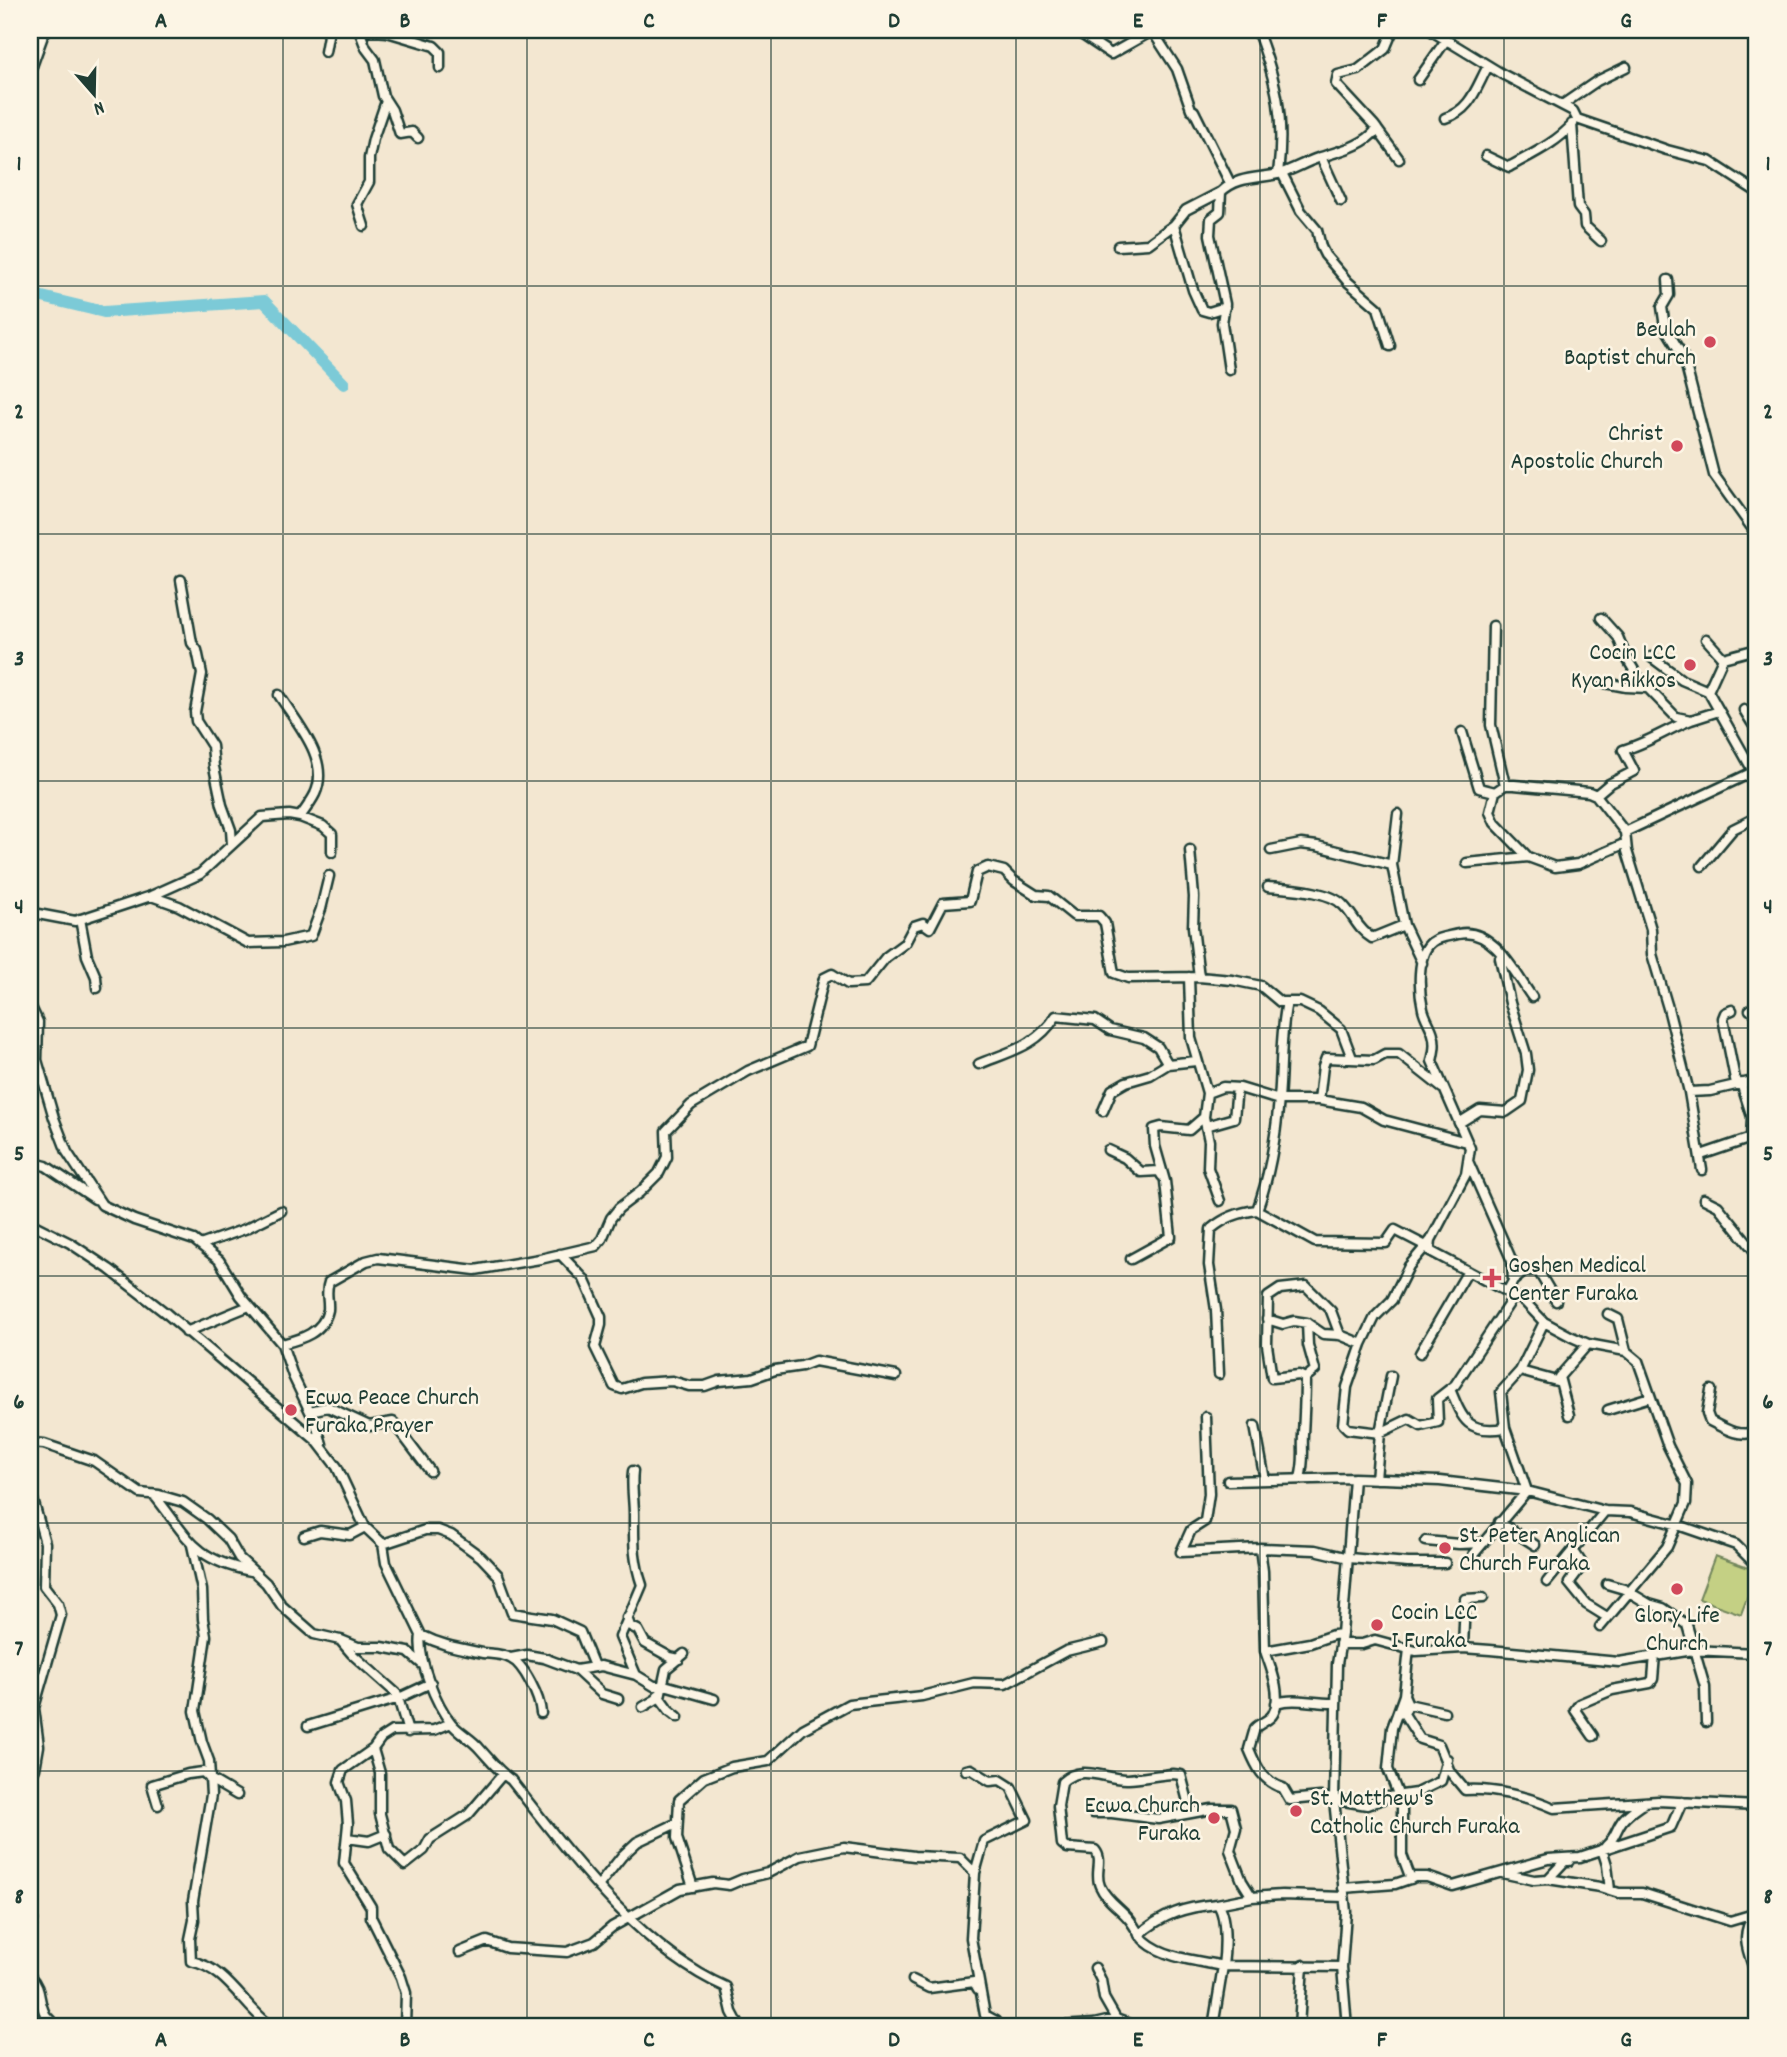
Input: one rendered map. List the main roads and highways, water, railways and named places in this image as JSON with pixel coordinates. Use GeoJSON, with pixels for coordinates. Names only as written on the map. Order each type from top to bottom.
{"type":"FeatureCollection","features":[{"type":"Feature","properties":{"kind":"main road"},"geometry":{"type":"LineString","coordinates":[[30,41],[35,30]]}},
{"type":"Feature","properties":{"kind":"main road"},"geometry":{"type":"LineString","coordinates":[[30,69],[44,30]]}},
{"type":"Feature","properties":{"kind":"waterway"},"geometry":{"type":"LineString","coordinates":[[30,294],[104,312],[264,301],[344,384]]}},
{"type":"Feature","properties":{"kind":"place","name":"Beulah Baptist church"},"geometry":{"type":"Point","coordinates":[1710,342]}},
{"type":"Feature","properties":{"kind":"place","name":"Christ Apostolic Church"},"geometry":{"type":"Point","coordinates":[1677,446]}},
{"type":"Feature","properties":{"kind":"place","name":"Cocin LCC Kyan Rikkos"},"geometry":{"type":"Point","coordinates":[1690,665]}},
{"type":"Feature","properties":{"kind":"place","name":"Goshen Medical Center Furaka"},"geometry":{"type":"Point","coordinates":[1492,1278]}},
{"type":"Feature","properties":{"kind":"place","name":"Ecwa Peace Church Furaka Prayer"},"geometry":{"type":"Point","coordinates":[291,1410]}},
{"type":"Feature","properties":{"kind":"place","name":"St. Peter Anglican Church Furaka"},"geometry":{"type":"Point","coordinates":[1445,1548]}},
{"type":"Feature","properties":{"kind":"place","name":"Glory Life Church"},"geometry":{"type":"Point","coordinates":[1677,1589]}},
{"type":"Feature","properties":{"kind":"place","name":"Cocin LCC I Furaka"},"geometry":{"type":"Point","coordinates":[1377,1625]}},
{"type":"Feature","properties":{"kind":"place","name":"St. Matthew's Catholic Church Furaka"},"geometry":{"type":"Point","coordinates":[1296,1811]}},
{"type":"Feature","properties":{"kind":"place","name":"Ecwa Church Furaka"},"geometry":{"type":"Point","coordinates":[1214,1818]}}]}
